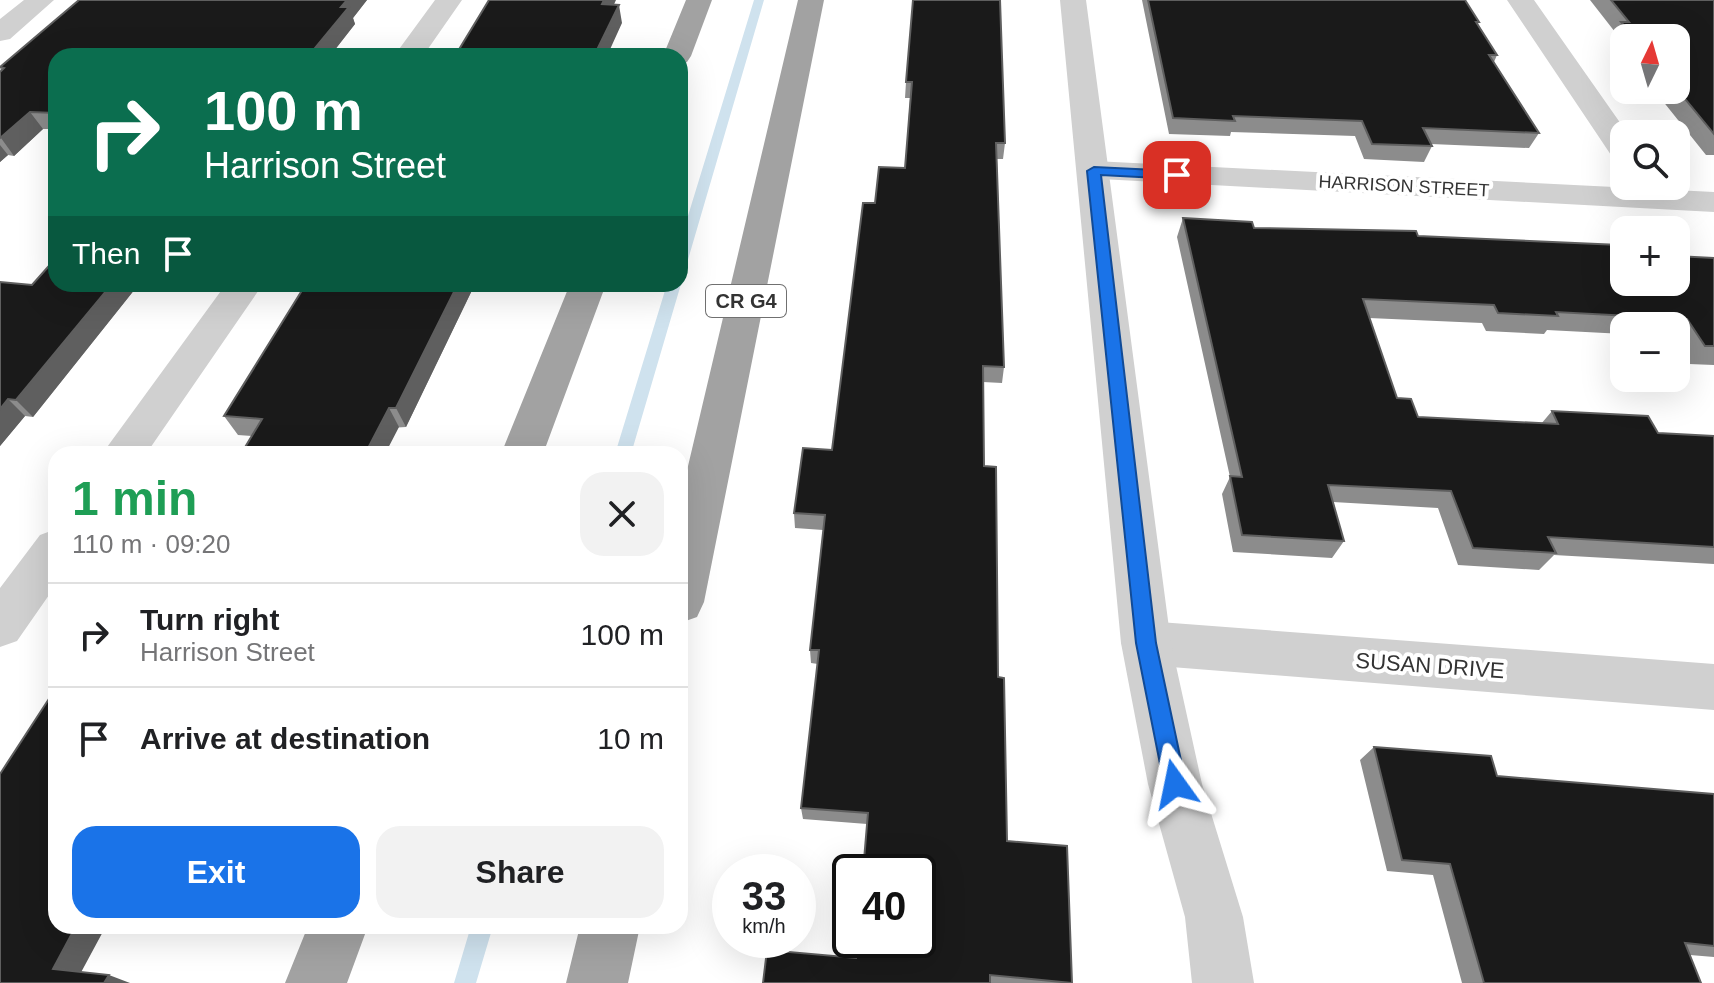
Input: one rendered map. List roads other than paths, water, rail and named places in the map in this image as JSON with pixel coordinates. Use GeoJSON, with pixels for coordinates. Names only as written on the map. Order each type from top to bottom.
{"type":"FeatureCollection","features":[{"type":"Feature","properties":{"kind":"highway"},"geometry":{"type":"LineString","coordinates":[[680,48],[699,0]]}},
{"type":"Feature","properties":{"kind":"highway","name":"CR G4"},"geometry":{"type":"LineString","coordinates":[[688,565],[811,0]]}},
{"type":"Feature","properties":{"kind":"highway"},"geometry":{"type":"LineString","coordinates":[[525,446],[585,292]]}},
{"type":"Feature","properties":{"kind":"highway"},"geometry":{"type":"LineString","coordinates":[[316,983],[335,934]]}},
{"type":"Feature","properties":{"kind":"highway"},"geometry":{"type":"LineString","coordinates":[[597,983],[608,934]]}},
{"type":"Feature","properties":{"kind":"street"},"geometry":{"type":"LineString","coordinates":[[0,33],[41,0]]}},
{"type":"Feature","properties":{"kind":"street"},"geometry":{"type":"LineString","coordinates":[[414,48],[449,0]]}},
{"type":"Feature","properties":{"kind":"street"},"geometry":{"type":"LineString","coordinates":[[1073,0],[1146,643],[1175,784],[1214,917],[1223,983]]}},
{"type":"Feature","properties":{"kind":"street"},"geometry":{"type":"LineString","coordinates":[[1520,0],[1610,131]]}},
{"type":"Feature","properties":{"kind":"street","name":"HARRISON STREET"},"geometry":{"type":"LineString","coordinates":[[1094,171],[1610,190]]}},
{"type":"Feature","properties":{"kind":"street","name":"HARRISON STREET"},"geometry":{"type":"LineString","coordinates":[[1690,198],[1714,202]]}},
{"type":"Feature","properties":{"kind":"street"},"geometry":{"type":"LineString","coordinates":[[129,446],[239,292]]}},
{"type":"Feature","properties":{"kind":"street"},"geometry":{"type":"LineString","coordinates":[[0,626],[48,559]]}},
{"type":"Feature","properties":{"kind":"street","name":"SUSAN DRIVE"},"geometry":{"type":"LineString","coordinates":[[1146,643],[1714,687]]}},
{"type":"Feature","properties":{"kind":"waterway"},"geometry":{"type":"LineString","coordinates":[[688,236],[759,0]]}},
{"type":"Feature","properties":{"kind":"waterway"},"geometry":{"type":"LineString","coordinates":[[625,446],[672,292]]}},
{"type":"Feature","properties":{"kind":"waterway"},"geometry":{"type":"LineString","coordinates":[[465,983],[480,934]]}}]}
